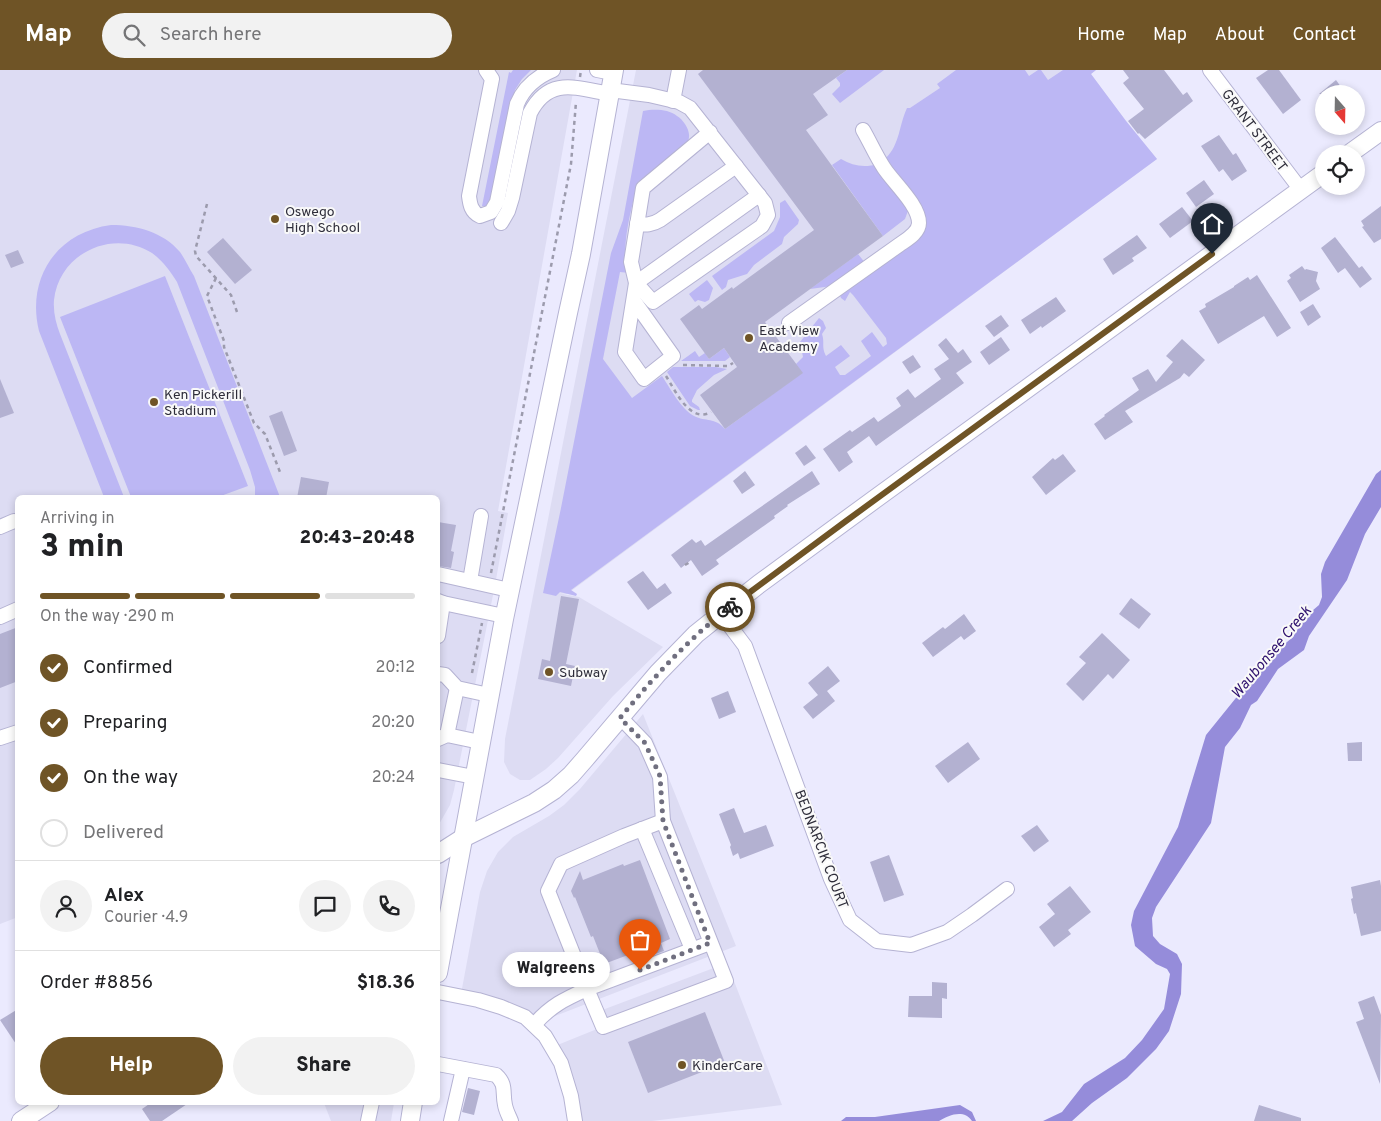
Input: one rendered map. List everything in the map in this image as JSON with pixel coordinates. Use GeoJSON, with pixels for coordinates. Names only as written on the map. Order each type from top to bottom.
{"type":"FeatureCollection","features":[{"type":"Feature","properties":{"kind":"main road"},"geometry":{"type":"LineString","coordinates":[[440,962],[509,590],[581,254],[610,92],[608,71]]}},
{"type":"Feature","properties":{"kind":"main road"},"geometry":{"type":"LineString","coordinates":[[1364,145],[1380,135]]}},
{"type":"Feature","properties":{"kind":"main road"},"geometry":{"type":"LineString","coordinates":[[440,853],[463,838],[534,803],[554,790],[571,775],[658,673],[696,634],[813,545],[1315,180]]}},
{"type":"Feature","properties":{"kind":"main road"},"geometry":{"type":"LineString","coordinates":[[22,1121],[46,1105]]}},
{"type":"Feature","properties":{"kind":"main road"},"geometry":{"type":"LineString","coordinates":[[412,1121],[413,1105]]}},
{"type":"Feature","properties":{"kind":"street"},"geometry":{"type":"LineString","coordinates":[[486,70],[492,79],[469,196],[472,209],[476,215],[480,216],[491,212],[497,202],[517,104],[521,95],[531,83],[553,70]]}},
{"type":"Feature","properties":{"kind":"street"},"geometry":{"type":"LineString","coordinates":[[673,101],[680,70]]}},
{"type":"Feature","properties":{"kind":"street","name":"GRANT STREET"},"geometry":{"type":"LineString","coordinates":[[1210,70],[1301,190]]}},
{"type":"Feature","properties":{"kind":"street"},"geometry":{"type":"LineString","coordinates":[[501,223],[508,211],[512,198],[530,113],[534,104],[546,93],[560,87],[578,88],[649,95],[679,102],[690,108],[710,132],[765,203],[768,215],[762,226],[653,302],[636,283]]}},
{"type":"Feature","properties":{"kind":"street"},"geometry":{"type":"LineString","coordinates":[[789,323],[915,233],[919,224],[917,214],[910,200],[884,168],[863,130]]}},
{"type":"Feature","properties":{"kind":"street"},"geometry":{"type":"LineString","coordinates":[[634,301],[673,356],[644,379],[625,352],[636,283],[631,262],[643,188],[710,132]]}},
{"type":"Feature","properties":{"kind":"street"},"geometry":{"type":"LineString","coordinates":[[637,224],[654,224],[736,166]]}},
{"type":"Feature","properties":{"kind":"street"},"geometry":{"type":"LineString","coordinates":[[636,283],[759,195]]}},
{"type":"Feature","properties":{"kind":"street"},"geometry":{"type":"LineString","coordinates":[[470,581],[481,516]]}},
{"type":"Feature","properties":{"kind":"street"},"geometry":{"type":"LineString","coordinates":[[0,527],[15,521]]}},
{"type":"Feature","properties":{"kind":"street"},"geometry":{"type":"LineString","coordinates":[[440,574],[509,590]]}},
{"type":"Feature","properties":{"kind":"street"},"geometry":{"type":"LineString","coordinates":[[440,602],[504,616]]}},
{"type":"Feature","properties":{"kind":"street"},"geometry":{"type":"LineString","coordinates":[[0,616],[15,610]]}},
{"type":"Feature","properties":{"kind":"street","name":"BEDNARCIK COURT"},"geometry":{"type":"LineString","coordinates":[[721,614],[745,646],[831,878],[850,920],[877,941],[911,945],[947,932],[1007,888]]}},
{"type":"Feature","properties":{"kind":"street"},"geometry":{"type":"LineString","coordinates":[[440,675],[445,676],[457,688],[489,695]]}},
{"type":"Feature","properties":{"kind":"street"},"geometry":{"type":"LineString","coordinates":[[457,688],[442,737],[480,742]]}},
{"type":"Feature","properties":{"kind":"street"},"geometry":{"type":"LineString","coordinates":[[620,718],[645,743],[660,776],[663,821],[726,981],[603,1027],[548,891],[561,864],[663,821]]}},
{"type":"Feature","properties":{"kind":"street"},"geometry":{"type":"LineString","coordinates":[[0,738],[15,733]]}},
{"type":"Feature","properties":{"kind":"street"},"geometry":{"type":"LineString","coordinates":[[440,770],[474,777]]}},
{"type":"Feature","properties":{"kind":"street"},"geometry":{"type":"LineString","coordinates":[[642,829],[692,950]]}},
{"type":"Feature","properties":{"kind":"street"},"geometry":{"type":"LineString","coordinates":[[534,1025],[543,1014],[564,999],[710,943]]}},
{"type":"Feature","properties":{"kind":"street"},"geometry":{"type":"LineString","coordinates":[[440,992],[478,1000],[525,1016],[545,1036],[561,1063],[571,1096],[574,1121]]}},
{"type":"Feature","properties":{"kind":"street"},"geometry":{"type":"LineString","coordinates":[[440,1064],[496,1075],[501,1079],[505,1093],[505,1107],[511,1121]]}},
{"type":"Feature","properties":{"kind":"street"},"geometry":{"type":"LineString","coordinates":[[451,1121],[463,1069]]}},
{"type":"Feature","properties":{"kind":"street"},"geometry":{"type":"LineString","coordinates":[[368,1121],[371,1105]]}},
{"type":"Feature","properties":{"kind":"path"},"geometry":{"type":"LineString","coordinates":[[490,577],[571,164],[575,111]]}},
{"type":"Feature","properties":{"kind":"path"},"geometry":{"type":"LineString","coordinates":[[207,204],[195,251],[196,256],[231,295],[237,312]]}},
{"type":"Feature","properties":{"kind":"path"},"geometry":{"type":"LineString","coordinates":[[216,278],[206,296],[254,423],[265,434],[280,472]]}},
{"type":"Feature","properties":{"kind":"path"},"geometry":{"type":"LineString","coordinates":[[679,364],[728,366],[733,363]]}},
{"type":"Feature","properties":{"kind":"path"},"geometry":{"type":"LineString","coordinates":[[665,375],[691,411],[695,414],[703,415],[710,412]]}},
{"type":"Feature","properties":{"kind":"path"},"geometry":{"type":"LineString","coordinates":[[685,566],[692,561]]}},
{"type":"Feature","properties":{"kind":"path"},"geometry":{"type":"LineString","coordinates":[[472,673],[482,624]]}},
{"type":"Feature","properties":{"kind":"shaded area","name":"Oswego High School"},"geometry":{"type":"Polygon","coordinates":[[[0,70],[577,70],[498,511],[508,513],[495,585],[454,790],[450,805],[440,822],[440,495],[15,495],[15,918],[0,924],[0,70]]]}},
{"type":"Feature","properties":{"kind":"shaded area"},"geometry":{"type":"Polygon","coordinates":[[[513,70],[531,70],[515,90],[491,199],[486,206],[482,206],[509,72],[511,73],[513,70]]]}},
{"type":"Feature","properties":{"kind":"shaded area","name":"East View Academy"},"geometry":{"type":"Polygon","coordinates":[[[636,70],[1096,70],[1091,74],[1157,159],[567,594],[558,593],[579,597],[663,647],[613,696],[558,758],[530,780],[520,780],[510,774],[504,762],[505,739],[636,70]]]}},
{"type":"Feature","properties":{"kind":"shaded area"},"geometry":{"type":"Polygon","coordinates":[[[847,70],[884,70],[840,103],[832,94],[840,86],[836,78],[847,70]]]}},
{"type":"Feature","properties":{"kind":"shaded area"},"geometry":{"type":"Polygon","coordinates":[[[956,70],[1025,70],[1029,76],[1041,70],[1048,80],[1063,70],[1096,70],[1091,74],[1157,159],[571,590],[577,594],[576,596],[560,592],[556,596],[543,593],[611,253],[623,220],[643,111],[661,110],[680,118],[689,132],[689,139],[681,149],[638,182],[626,241],[626,264],[629,273],[620,272],[603,359],[632,398],[662,376],[676,398],[689,413],[698,418],[714,421],[725,429],[802,373],[796,364],[803,357],[800,342],[819,318],[823,321],[826,328],[822,334],[826,356],[841,345],[850,356],[835,367],[840,375],[845,375],[871,356],[861,341],[872,332],[883,347],[887,344],[886,338],[853,295],[850,292],[845,301],[840,295],[924,217],[913,195],[886,158],[897,141],[907,108],[910,108],[940,88],[937,84],[956,70]]]}},
{"type":"Feature","properties":{"kind":"shaded area"},"geometry":{"type":"Polygon","coordinates":[[[841,159],[859,166],[878,164],[909,208],[905,219],[883,236],[832,165],[841,159]]]}},
{"type":"Feature","properties":{"kind":"shaded area"},"geometry":{"type":"Polygon","coordinates":[[[785,200],[799,220],[798,224],[784,237],[782,244],[754,265],[747,274],[728,280],[726,287],[722,290],[712,276],[774,231],[780,217],[780,203],[785,200]]]}},
{"type":"Feature","properties":{"kind":"shaded area"},"geometry":{"type":"Polygon","coordinates":[[[111,225],[140,228],[166,239],[180,252],[194,276],[279,495],[255,495],[255,487],[250,470],[177,282],[160,259],[152,253],[137,246],[121,243],[105,244],[77,258],[66,269],[58,283],[54,300],[55,317],[60,334],[123,495],[103,495],[39,331],[36,312],[37,293],[42,276],[50,261],[61,248],[75,237],[92,229],[111,225]]]}},
{"type":"Feature","properties":{"kind":"shaded area"},"geometry":{"type":"Polygon","coordinates":[[[858,254],[866,264],[832,286],[810,289],[858,254]]]}},
{"type":"Feature","properties":{"kind":"shaded area","name":"Ken Pickerill Stadium"},"geometry":{"type":"Polygon","coordinates":[[[165,276],[248,486],[223,495],[130,495],[60,317],[165,276]]]}},
{"type":"Feature","properties":{"kind":"shaded area"},"geometry":{"type":"Polygon","coordinates":[[[707,280],[713,288],[709,300],[705,302],[698,300],[695,302],[689,294],[707,280]]]}},
{"type":"Feature","properties":{"kind":"shaded area"},"geometry":{"type":"Polygon","coordinates":[[[724,348],[730,357],[725,361],[681,361],[695,351],[699,357],[705,353],[709,359],[724,348]]]}},
{"type":"Feature","properties":{"kind":"shaded area"},"geometry":{"type":"Polygon","coordinates":[[[673,367],[716,367],[727,369],[714,375],[697,390],[692,402],[699,407],[700,410],[698,410],[690,406],[667,372],[673,367]]]}},
{"type":"Feature","properties":{"kind":"shaded area"},"geometry":{"type":"Polygon","coordinates":[[[1381,470],[1381,507],[1365,534],[1347,580],[1309,636],[1304,650],[1278,669],[1257,701],[1251,705],[1240,728],[1225,747],[1211,823],[1156,907],[1152,918],[1153,936],[1160,944],[1177,954],[1182,964],[1181,994],[1169,1031],[1156,1049],[1127,1078],[1092,1103],[1072,1121],[1043,1121],[1062,1112],[1084,1084],[1125,1058],[1142,1040],[1164,1009],[1170,974],[1167,969],[1156,964],[1135,946],[1131,925],[1134,911],[1178,827],[1206,735],[1269,657],[1293,637],[1305,617],[1319,605],[1322,597],[1321,574],[1325,562],[1376,474],[1381,470]]]}},
{"type":"Feature","properties":{"kind":"shaded area"},"geometry":{"type":"Polygon","coordinates":[[[643,714],[736,946],[537,1023],[461,994],[480,892],[487,871],[498,852],[513,837],[564,805],[580,789],[643,714]]]}},
{"type":"Feature","properties":{"kind":"shaded area"},"geometry":{"type":"Polygon","coordinates":[[[727,963],[782,1105],[652,1121],[575,1121],[555,1046],[602,1027],[597,1012],[727,963]]]}},
{"type":"Feature","properties":{"kind":"shaded area"},"geometry":{"type":"Polygon","coordinates":[[[325,1105],[394,1105],[391,1121],[331,1121],[325,1105]]]}},
{"type":"Feature","properties":{"kind":"shaded area"},"geometry":{"type":"Polygon","coordinates":[[[960,1105],[972,1112],[976,1121],[972,1121],[965,1115],[956,1114],[939,1121],[841,1121],[846,1117],[875,1117],[960,1105]]]}},
{"type":"Feature","properties":{"kind":"building"},"geometry":{"type":"Polygon","coordinates":[[[703,70],[847,70],[813,94],[828,115],[806,130],[883,236],[765,322],[803,373],[725,429],[700,395],[737,367],[724,348],[709,359],[680,319],[699,305],[702,309],[732,287],[733,289],[814,230],[698,74],[703,70]]]}},
{"type":"Feature","properties":{"kind":"building"},"geometry":{"type":"Polygon","coordinates":[[[1123,70],[1164,70],[1183,95],[1187,92],[1193,101],[1145,139],[1138,134],[1128,121],[1144,109],[1123,83],[1129,78],[1123,70]]]}},
{"type":"Feature","properties":{"kind":"building"},"geometry":{"type":"Polygon","coordinates":[[[1268,70],[1279,70],[1301,100],[1283,114],[1256,78],[1268,70]]]}},
{"type":"Feature","properties":{"kind":"building"},"geometry":{"type":"Polygon","coordinates":[[[1336,80],[1340,85],[1330,85],[1336,80]]]}},
{"type":"Feature","properties":{"kind":"building"},"geometry":{"type":"Polygon","coordinates":[[[1219,135],[1233,155],[1236,153],[1247,171],[1232,181],[1223,169],[1219,172],[1201,146],[1219,135]]]}},
{"type":"Feature","properties":{"kind":"building"},"geometry":{"type":"Polygon","coordinates":[[[1204,180],[1214,194],[1196,207],[1186,193],[1204,180]]]}},
{"type":"Feature","properties":{"kind":"building"},"geometry":{"type":"Polygon","coordinates":[[[1381,206],[1381,239],[1374,243],[1362,227],[1364,226],[1361,221],[1381,206]]]}},
{"type":"Feature","properties":{"kind":"building"},"geometry":{"type":"Polygon","coordinates":[[[1182,207],[1193,221],[1170,238],[1159,224],[1182,207]]]}},
{"type":"Feature","properties":{"kind":"building"},"geometry":{"type":"Polygon","coordinates":[[[1137,235],[1147,248],[1132,258],[1134,261],[1113,275],[1103,259],[1137,235]]]}},
{"type":"Feature","properties":{"kind":"building"},"geometry":{"type":"Polygon","coordinates":[[[1335,237],[1359,268],[1362,266],[1372,279],[1360,288],[1345,268],[1338,273],[1321,248],[1335,237]]]}},
{"type":"Feature","properties":{"kind":"building"},"geometry":{"type":"Polygon","coordinates":[[[223,238],[252,270],[235,284],[207,252],[223,238]]]}},
{"type":"Feature","properties":{"kind":"building"},"geometry":{"type":"Polygon","coordinates":[[[18,250],[24,263],[11,268],[5,255],[18,250]]]}},
{"type":"Feature","properties":{"kind":"building"},"geometry":{"type":"Polygon","coordinates":[[[1302,266],[1305,270],[1318,272],[1316,281],[1320,289],[1300,302],[1287,281],[1291,278],[1289,275],[1302,266]]]}},
{"type":"Feature","properties":{"kind":"building"},"geometry":{"type":"Polygon","coordinates":[[[1257,275],[1291,328],[1277,337],[1264,316],[1218,344],[1199,311],[1206,307],[1205,304],[1248,277],[1250,280],[1257,275]]]}},
{"type":"Feature","properties":{"kind":"building"},"geometry":{"type":"Polygon","coordinates":[[[1056,297],[1066,311],[1030,334],[1021,320],[1056,297]]]}},
{"type":"Feature","properties":{"kind":"building"},"geometry":{"type":"Polygon","coordinates":[[[1313,304],[1321,317],[1308,326],[1300,312],[1313,304]]]}},
{"type":"Feature","properties":{"kind":"building"},"geometry":{"type":"Polygon","coordinates":[[[1001,315],[1009,326],[994,337],[985,326],[1001,315]]]}},
{"type":"Feature","properties":{"kind":"building"},"geometry":{"type":"Polygon","coordinates":[[[1001,337],[1010,350],[989,365],[980,352],[1001,337]]]}},
{"type":"Feature","properties":{"kind":"building"},"geometry":{"type":"Polygon","coordinates":[[[946,338],[958,353],[963,349],[972,362],[956,373],[964,383],[876,446],[869,436],[847,452],[853,462],[839,472],[823,449],[850,430],[852,432],[874,417],[878,422],[901,406],[896,398],[908,389],[915,398],[941,379],[934,369],[949,359],[938,345],[946,338]]]}},
{"type":"Feature","properties":{"kind":"building"},"geometry":{"type":"Polygon","coordinates":[[[1182,339],[1205,360],[1189,377],[1184,373],[1180,378],[1125,411],[1133,422],[1105,440],[1094,424],[1139,390],[1132,378],[1148,369],[1156,382],[1173,362],[1166,356],[1182,339]]]}},
{"type":"Feature","properties":{"kind":"building"},"geometry":{"type":"Polygon","coordinates":[[[913,355],[921,367],[910,374],[902,362],[913,355]]]}},
{"type":"Feature","properties":{"kind":"building"},"geometry":{"type":"Polygon","coordinates":[[[0,379],[14,413],[0,418],[0,379]]]}},
{"type":"Feature","properties":{"kind":"building"},"geometry":{"type":"Polygon","coordinates":[[[282,411],[297,451],[284,456],[269,416],[282,411]]]}},
{"type":"Feature","properties":{"kind":"building"},"geometry":{"type":"Polygon","coordinates":[[[806,445],[816,458],[804,466],[795,453],[806,445]]]}},
{"type":"Feature","properties":{"kind":"building"},"geometry":{"type":"Polygon","coordinates":[[[1063,454],[1076,471],[1046,495],[1032,477],[1053,458],[1055,460],[1063,454]]]}},
{"type":"Feature","properties":{"kind":"building"},"geometry":{"type":"Polygon","coordinates":[[[745,471],[755,485],[742,494],[733,481],[745,471]]]}},
{"type":"Feature","properties":{"kind":"building"},"geometry":{"type":"Polygon","coordinates":[[[812,471],[820,484],[787,505],[774,516],[775,518],[716,560],[719,564],[702,576],[691,560],[681,568],[671,555],[692,539],[696,543],[701,540],[705,546],[812,471]]]}},
{"type":"Feature","properties":{"kind":"building"},"geometry":{"type":"Polygon","coordinates":[[[301,477],[329,482],[327,495],[298,495],[301,477]]]}},
{"type":"Feature","properties":{"kind":"building"},"geometry":{"type":"Polygon","coordinates":[[[440,522],[456,525],[451,551],[454,552],[451,568],[440,566],[440,522]]]}},
{"type":"Feature","properties":{"kind":"building"},"geometry":{"type":"Polygon","coordinates":[[[643,571],[657,589],[665,583],[672,593],[648,610],[627,582],[643,571]]]}},
{"type":"Feature","properties":{"kind":"building"},"geometry":{"type":"Polygon","coordinates":[[[561,596],[579,599],[566,664],[575,666],[571,686],[538,679],[542,659],[550,661],[561,596]]]}},
{"type":"Feature","properties":{"kind":"building"},"geometry":{"type":"Polygon","coordinates":[[[1131,598],[1151,614],[1139,629],[1119,614],[1131,598]]]}},
{"type":"Feature","properties":{"kind":"building"},"geometry":{"type":"Polygon","coordinates":[[[964,614],[976,631],[964,640],[961,636],[933,657],[922,643],[943,627],[945,629],[964,614]]]}},
{"type":"Feature","properties":{"kind":"building"},"geometry":{"type":"Polygon","coordinates":[[[15,628],[15,682],[0,688],[0,634],[15,628]]]}},
{"type":"Feature","properties":{"kind":"building"},"geometry":{"type":"Polygon","coordinates":[[[1102,633],[1130,660],[1113,679],[1108,674],[1083,701],[1066,684],[1086,663],[1079,657],[1102,633]]]}},
{"type":"Feature","properties":{"kind":"building"},"geometry":{"type":"Polygon","coordinates":[[[828,666],[840,681],[827,691],[835,701],[813,719],[803,707],[818,695],[808,683],[828,666]]]}},
{"type":"Feature","properties":{"kind":"building"},"geometry":{"type":"Polygon","coordinates":[[[728,691],[736,712],[719,719],[711,698],[728,691]]]}},
{"type":"Feature","properties":{"kind":"building"},"geometry":{"type":"Polygon","coordinates":[[[968,742],[980,759],[948,783],[935,766],[968,742]]]}},
{"type":"Feature","properties":{"kind":"building"},"geometry":{"type":"Polygon","coordinates":[[[1362,742],[1362,761],[1348,761],[1347,743],[1362,742]]]}},
{"type":"Feature","properties":{"kind":"building"},"geometry":{"type":"Polygon","coordinates":[[[734,808],[744,833],[766,825],[774,846],[740,859],[738,853],[733,856],[731,845],[719,814],[734,808]]]}},
{"type":"Feature","properties":{"kind":"building"},"geometry":{"type":"Polygon","coordinates":[[[1037,825],[1049,841],[1034,852],[1021,836],[1037,825]]]}},
{"type":"Feature","properties":{"kind":"building"},"geometry":{"type":"Polygon","coordinates":[[[889,855],[904,895],[884,902],[870,862],[889,855]]]}},
{"type":"Feature","properties":{"kind":"building"},"geometry":{"type":"Polygon","coordinates":[[[640,860],[670,939],[661,943],[664,951],[647,957],[644,949],[604,964],[593,936],[591,937],[571,891],[580,871],[583,880],[623,864],[624,866],[640,860]]]}},
{"type":"Feature","properties":{"kind":"building"},"geometry":{"type":"Polygon","coordinates":[[[1380,880],[1381,931],[1361,936],[1356,913],[1354,914],[1351,887],[1380,880]]]}},
{"type":"Feature","properties":{"kind":"building"},"geometry":{"type":"Polygon","coordinates":[[[1070,886],[1091,912],[1068,930],[1071,934],[1054,947],[1039,927],[1055,914],[1047,904],[1070,886]]]}},
{"type":"Feature","properties":{"kind":"building"},"geometry":{"type":"Polygon","coordinates":[[[932,982],[947,983],[947,999],[942,998],[942,1018],[908,1017],[909,996],[932,996],[932,982]]]}},
{"type":"Feature","properties":{"kind":"building"},"geometry":{"type":"Polygon","coordinates":[[[1374,996],[1381,1015],[1380,1084],[1356,1022],[1364,1019],[1358,1002],[1374,996]]]}},
{"type":"Feature","properties":{"kind":"building"},"geometry":{"type":"Polygon","coordinates":[[[15,1011],[15,1042],[0,1020],[15,1011]]]}},
{"type":"Feature","properties":{"kind":"building"},"geometry":{"type":"Polygon","coordinates":[[[705,1012],[725,1063],[648,1093],[628,1042],[705,1012]]]}},
{"type":"Feature","properties":{"kind":"building"},"geometry":{"type":"Polygon","coordinates":[[[468,1088],[480,1091],[474,1115],[462,1112],[468,1088]]]}},
{"type":"Feature","properties":{"kind":"building"},"geometry":{"type":"Polygon","coordinates":[[[148,1105],[186,1105],[162,1121],[150,1121],[142,1109],[148,1105]]]}},
{"type":"Feature","properties":{"kind":"building"},"geometry":{"type":"Polygon","coordinates":[[[1259,1105],[1301,1118],[1301,1121],[1254,1121],[1259,1105]]]}},
{"type":"Feature","properties":{"kind":"way so far"},"geometry":{"type":"LineString","coordinates":[[640,970],[710,943],[663,821],[660,776],[645,743],[620,718],[658,673],[685,645],[730,607]]}},
{"type":"Feature","properties":{"kind":"place","name":"Oswego High School"},"geometry":{"type":"Point","coordinates":[275,219]}},
{"type":"Feature","properties":{"kind":"place","name":"East View Academy"},"geometry":{"type":"Point","coordinates":[749,338]}},
{"type":"Feature","properties":{"kind":"place","name":"Ken Pickerill Stadium"},"geometry":{"type":"Point","coordinates":[154,402]}},
{"type":"Feature","properties":{"kind":"place","name":"Subway"},"geometry":{"type":"Point","coordinates":[549,672]}},
{"type":"Feature","properties":{"kind":"place","name":"Walgreens"},"geometry":{"type":"Point","coordinates":[640,970]}},
{"type":"Feature","properties":{"kind":"place","name":"KinderCare"},"geometry":{"type":"Point","coordinates":[682,1065]}},
{"type":"Feature","properties":{"kind":"route"},"geometry":{"type":"LineString","coordinates":[[730,607],[1212,254]]}},
{"type":"Feature","properties":{"kind":"water label","name":"Waubonsee Creek"},"geometry":{"type":"Point","coordinates":[1271,652]}}]}
